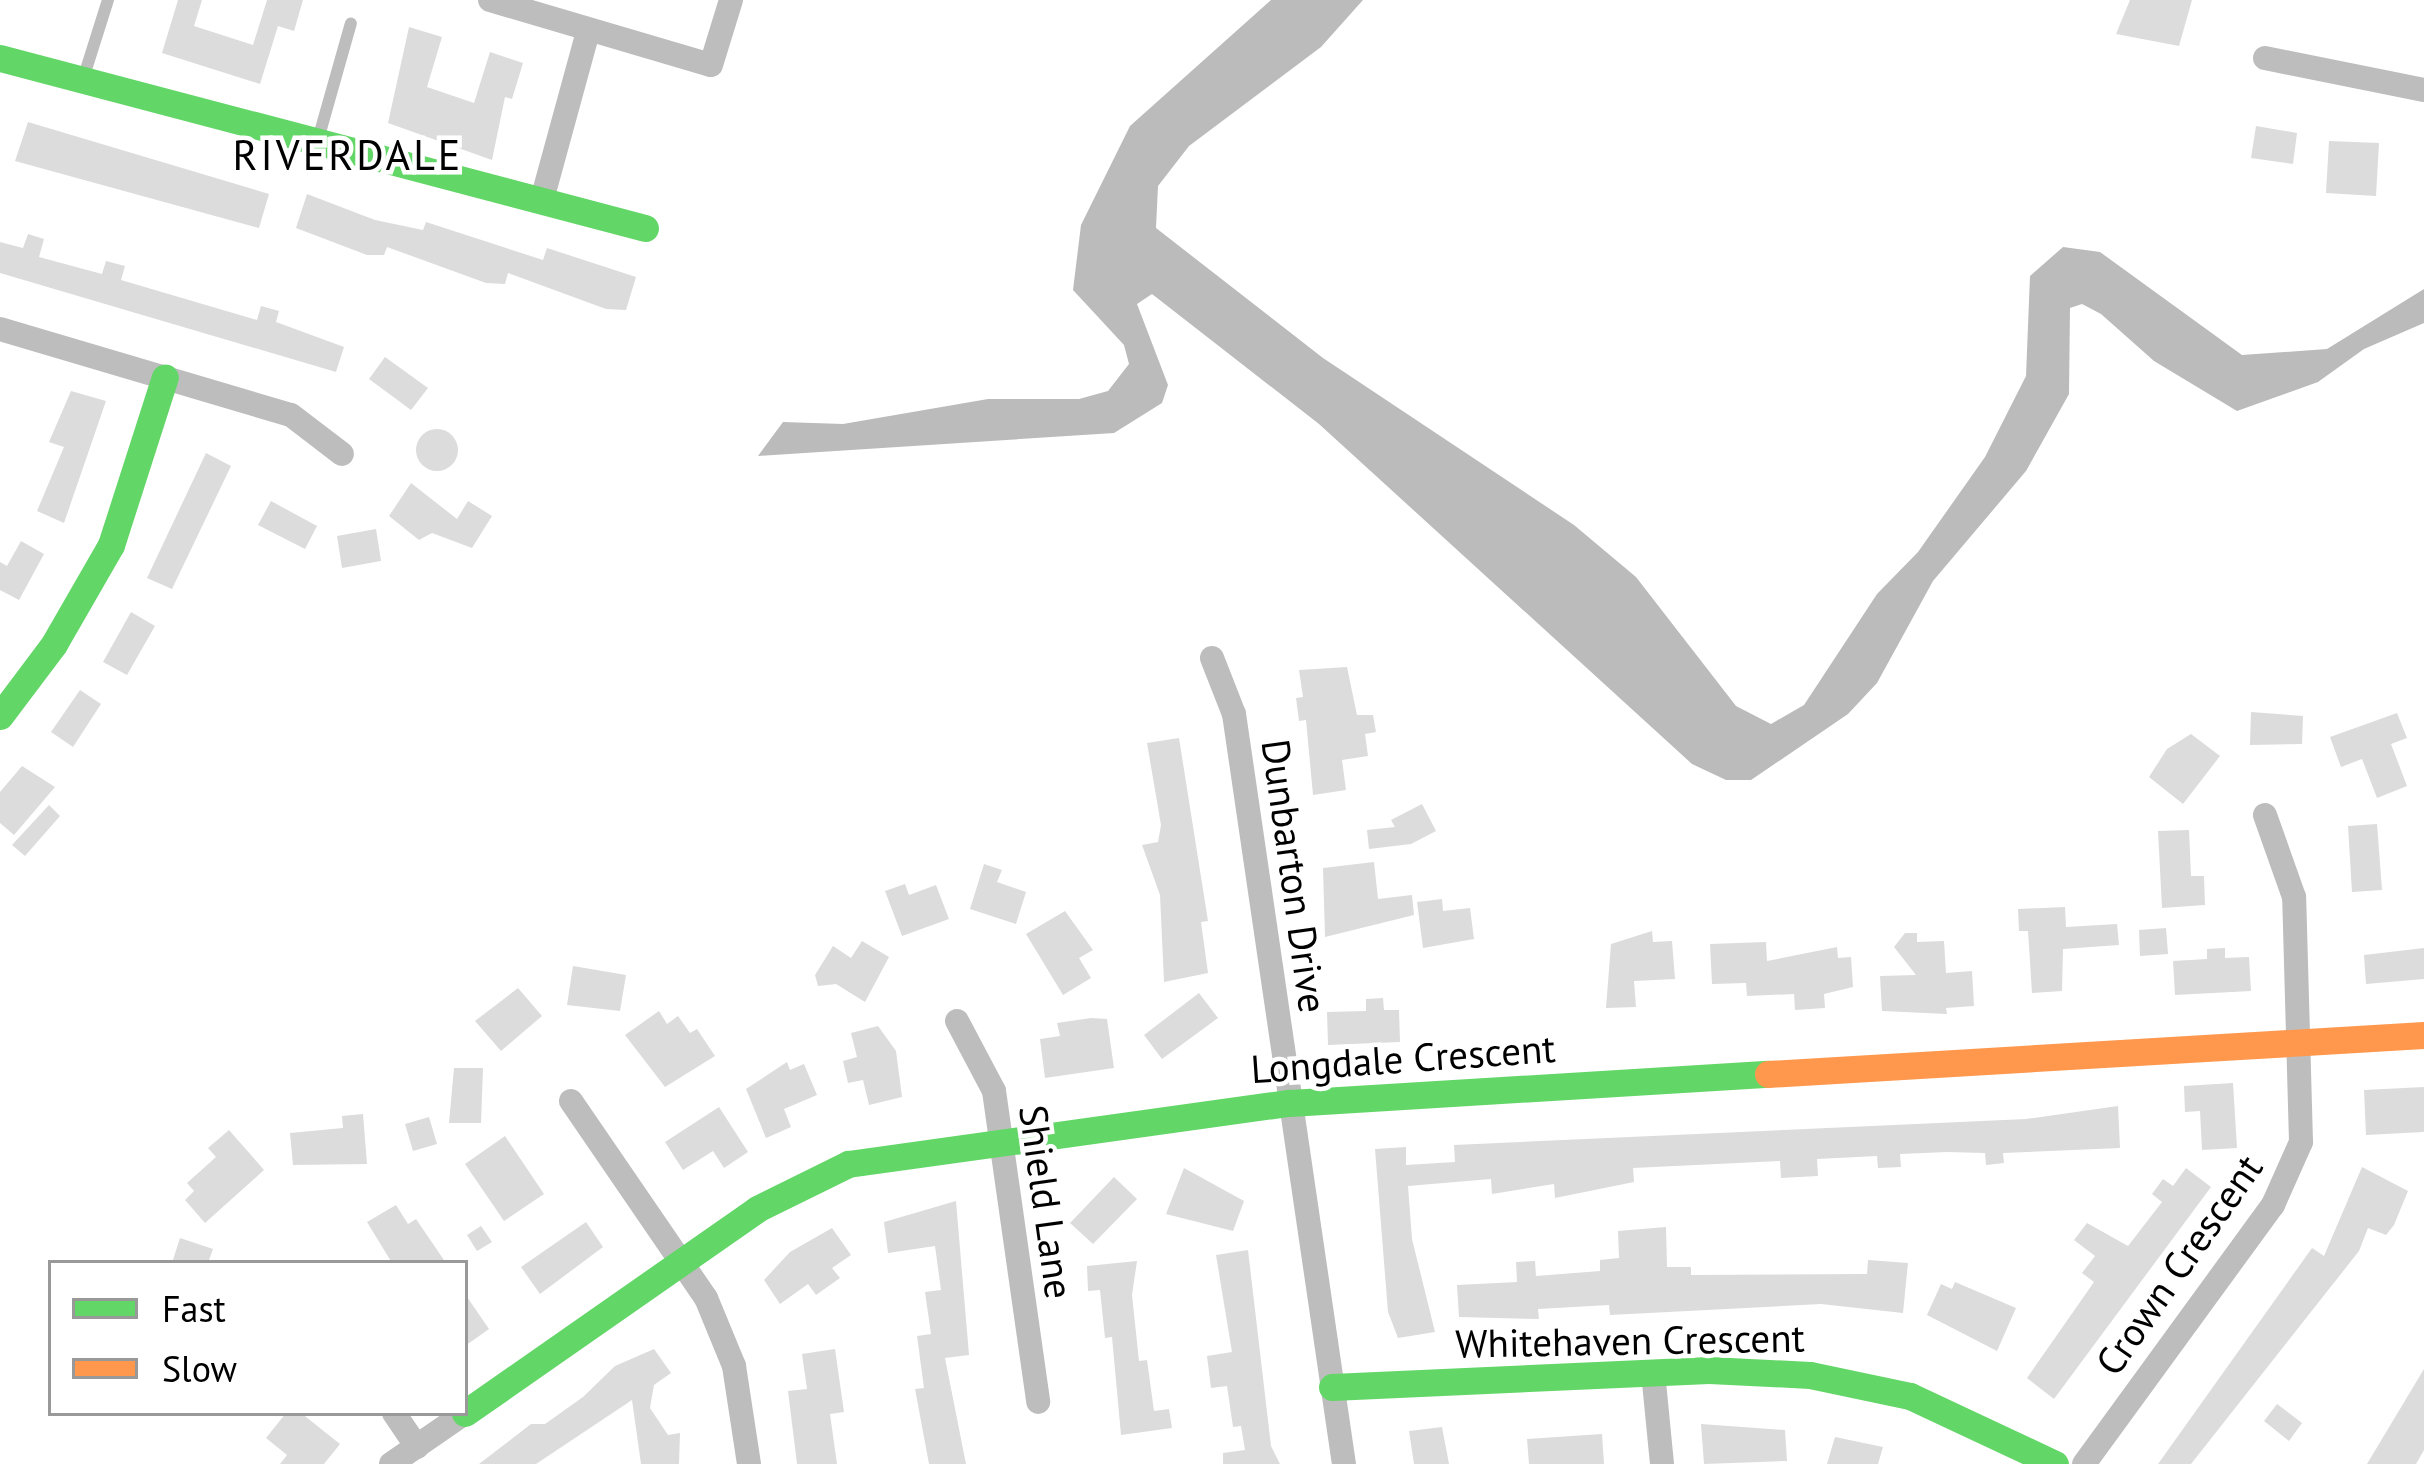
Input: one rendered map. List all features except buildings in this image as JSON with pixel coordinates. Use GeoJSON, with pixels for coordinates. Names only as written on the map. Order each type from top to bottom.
{"type":"FeatureCollection","features":[{"type":"Feature","properties":{"kind":"street"},"geometry":{"type":"LineString","coordinates":[[490,0],[711,65],[731,0]]}},
{"type":"Feature","properties":{"kind":"street"},"geometry":{"type":"LineString","coordinates":[[543,196],[588,31]]}},
{"type":"Feature","properties":{"kind":"street"},"geometry":{"type":"LineString","coordinates":[[0,58],[317,143],[543,196],[645,228]]}},
{"type":"Feature","properties":{"kind":"street"},"geometry":{"type":"LineString","coordinates":[[2265,58],[2424,90]]}},
{"type":"Feature","properties":{"kind":"street"},"geometry":{"type":"LineString","coordinates":[[0,328],[291,415],[342,454]]}},
{"type":"Feature","properties":{"kind":"street"},"geometry":{"type":"LineString","coordinates":[[0,716],[55,644],[111,545],[165,377]]}},
{"type":"Feature","properties":{"kind":"street","name":"Dunbarton Drive"},"geometry":{"type":"LineString","coordinates":[[1212,658],[1234,713],[1344,1464]]}},
{"type":"Feature","properties":{"kind":"street","name":"Crown Crescent"},"geometry":{"type":"LineString","coordinates":[[2084,1464],[2273,1205],[2301,1142],[2294,897],[2265,814]]}},
{"type":"Feature","properties":{"kind":"street","name":"Shield Lane"},"geometry":{"type":"LineString","coordinates":[[957,1021],[984,1061],[1001,1142],[1038,1402]]}},
{"type":"Feature","properties":{"kind":"street","name":"Longdale Crescent"},"geometry":{"type":"LineString","coordinates":[[468,1411],[679,1262],[818,1174],[1001,1142],[1290,1103],[2424,1035]]}},
{"type":"Feature","properties":{"kind":"street"},"geometry":{"type":"LineString","coordinates":[[571,1101],[722,1331],[749,1464]]}},
{"type":"Feature","properties":{"kind":"street"},"geometry":{"type":"LineString","coordinates":[[1653,1372],[1662,1464]]}},
{"type":"Feature","properties":{"kind":"street","name":"Whitehaven Crescent"},"geometry":{"type":"LineString","coordinates":[[1332,1387],[1653,1372],[1861,1383],[1927,1403],[2055,1464]]}},
{"type":"Feature","properties":{"kind":"street"},"geometry":{"type":"LineString","coordinates":[[396,1416],[417,1447]]}},
{"type":"Feature","properties":{"kind":"street","name":"Longdale Crescent"},"geometry":{"type":"LineString","coordinates":[[391,1464],[461,1416]]}},
{"type":"Feature","properties":{"kind":"lane"},"geometry":{"type":"LineString","coordinates":[[82,82],[108,0]]}},
{"type":"Feature","properties":{"kind":"lane"},"geometry":{"type":"LineString","coordinates":[[317,143],[351,23]]}},
{"type":"Feature","properties":{"kind":"shaded area"},"geometry":{"type":"Polygon","coordinates":[[[1271,0],[1363,0],[1321,47],[1189,146],[1158,186],[1156,228],[1323,358],[1574,525],[1636,577],[1736,706],[1771,724],[1804,705],[1877,594],[1918,552],[1985,457],[2026,376],[2030,276],[2063,247],[2100,252],[2242,355],[2327,349],[2424,289],[2424,323],[2364,349],[2318,382],[2237,411],[2154,361],[2101,314],[2082,304],[2070,308],[2069,394],[2026,471],[1933,581],[1877,683],[1848,714],[1751,780],[1726,780],[1692,764],[1319,424],[1152,294],[1137,304],[1168,385],[1162,403],[1114,433],[758,456],[783,422],[843,424],[988,399],[1079,399],[1108,391],[1129,364],[1124,345],[1073,290],[1081,225],[1130,126],[1271,0]]]}},
{"type":"Feature","properties":{"kind":"traffic: fast"},"geometry":{"type":"LineString","coordinates":[[0,58],[645,228]]}},
{"type":"Feature","properties":{"kind":"traffic: fast"},"geometry":{"type":"LineString","coordinates":[[0,716],[54,644],[111,545],[165,377]]}},
{"type":"Feature","properties":{"kind":"traffic: fast"},"geometry":{"type":"LineString","coordinates":[[468,1411],[757,1209],[848,1164],[1290,1103],[1768,1074]]}},
{"type":"Feature","properties":{"kind":"traffic: fast"},"geometry":{"type":"LineString","coordinates":[[1332,1387],[1709,1370],[1810,1375],[1910,1396],[2055,1464]]}},
{"type":"Feature","properties":{"kind":"traffic: slow"},"geometry":{"type":"LineString","coordinates":[[1768,1074],[2424,1035]]}},
{"type":"Feature","properties":{"kind":"district","name":"RIVERDALE"},"geometry":{"type":"Point","coordinates":[348,155]}}]}
